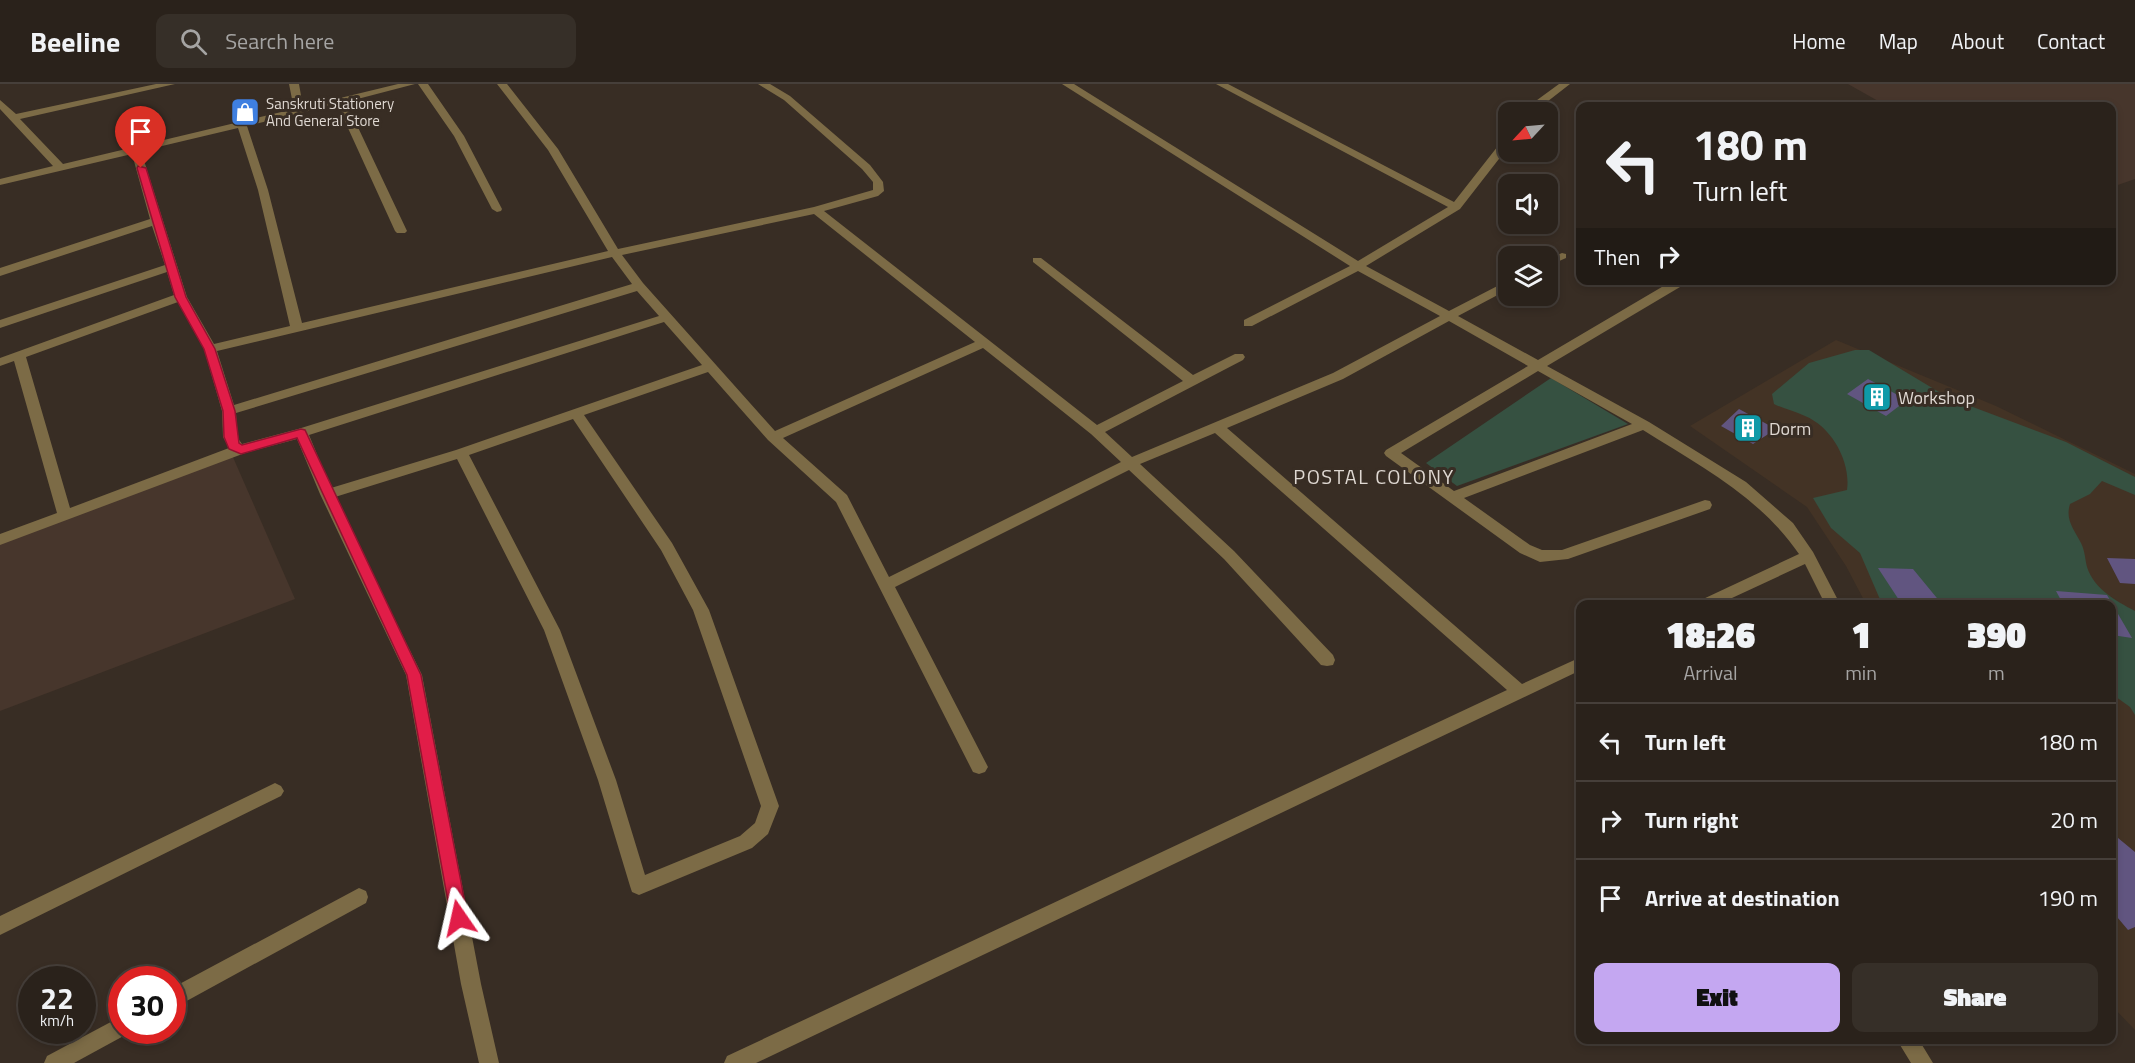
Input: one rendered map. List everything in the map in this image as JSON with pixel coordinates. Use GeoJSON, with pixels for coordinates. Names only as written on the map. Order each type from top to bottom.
{"type":"FeatureCollection","features":[{"type":"Feature","properties":{"kind":"street"},"geometry":{"type":"LineString","coordinates":[[14,117],[170,84]]}},
{"type":"Feature","properties":{"kind":"street"},"geometry":{"type":"LineString","coordinates":[[294,84],[299,112]]}},
{"type":"Feature","properties":{"kind":"street"},"geometry":{"type":"LineString","coordinates":[[0,182],[410,84]]}},
{"type":"Feature","properties":{"kind":"street"},"geometry":{"type":"LineString","coordinates":[[423,84],[459,136],[497,209]]}},
{"type":"Feature","properties":{"kind":"street"},"geometry":{"type":"LineString","coordinates":[[502,84],[553,149],[615,253],[665,318],[773,437],[842,499],[978,767]]}},
{"type":"Feature","properties":{"kind":"street"},"geometry":{"type":"LineString","coordinates":[[210,349],[615,253],[816,210],[879,191],[878,182],[866,167],[787,98],[763,84]]}},
{"type":"Feature","properties":{"kind":"street"},"geometry":{"type":"LineString","coordinates":[[1067,84],[1358,266],[1644,425],[1741,485],[1788,527],[1808,556],[1830,600]]}},
{"type":"Feature","properties":{"kind":"street"},"geometry":{"type":"LineString","coordinates":[[1221,84],[1456,207]]}},
{"type":"Feature","properties":{"kind":"street"},"geometry":{"type":"LineString","coordinates":[[1540,102],[1565,84]]}},
{"type":"Feature","properties":{"kind":"street"},"geometry":{"type":"LineString","coordinates":[[341,102],[401,231]]}},
{"type":"Feature","properties":{"kind":"street"},"geometry":{"type":"LineString","coordinates":[[0,103],[61,168]]}},
{"type":"Feature","properties":{"kind":"street"},"geometry":{"type":"LineString","coordinates":[[242,125],[263,190],[297,328]]}},
{"type":"Feature","properties":{"kind":"street"},"geometry":{"type":"LineString","coordinates":[[136,151],[181,297],[210,349],[229,411],[230,437],[234,446],[241,449]]}},
{"type":"Feature","properties":{"kind":"street"},"geometry":{"type":"LineString","coordinates":[[1248,323],[1358,266],[1456,207],[1498,153]]}},
{"type":"Feature","properties":{"kind":"street"},"geometry":{"type":"LineString","coordinates":[[816,210],[1096,431],[1229,555],[1327,660]]}},
{"type":"Feature","properties":{"kind":"street"},"geometry":{"type":"LineString","coordinates":[[0,272],[156,221]]}},
{"type":"Feature","properties":{"kind":"street"},"geometry":{"type":"LineString","coordinates":[[1558,258],[1562,256]]}},
{"type":"Feature","properties":{"kind":"street"},"geometry":{"type":"LineString","coordinates":[[1037,260],[1192,381]]}},
{"type":"Feature","properties":{"kind":"street"},"geometry":{"type":"LineString","coordinates":[[0,324],[171,267]]}},
{"type":"Feature","properties":{"kind":"street"},"geometry":{"type":"LineString","coordinates":[[1674,285],[1391,453],[1525,549],[1540,556],[1552,557],[1705,505]]}},
{"type":"Feature","properties":{"kind":"street"},"geometry":{"type":"LineString","coordinates":[[229,411],[639,286]]}},
{"type":"Feature","properties":{"kind":"street"},"geometry":{"type":"LineString","coordinates":[[886,585],[1131,463],[1338,376],[1498,290]]}},
{"type":"Feature","properties":{"kind":"street"},"geometry":{"type":"LineString","coordinates":[[0,362],[181,297]]}},
{"type":"Feature","properties":{"kind":"street"},"geometry":{"type":"LineString","coordinates":[[0,540],[241,449],[301,433],[665,318]]}},
{"type":"Feature","properties":{"kind":"street"},"geometry":{"type":"LineString","coordinates":[[773,437],[985,342]]}},
{"type":"Feature","properties":{"kind":"street"},"geometry":{"type":"LineString","coordinates":[[20,355],[65,514]]}},
{"type":"Feature","properties":{"kind":"street"},"geometry":{"type":"LineString","coordinates":[[1096,431],[1239,357]]}},
{"type":"Feature","properties":{"kind":"street"},"geometry":{"type":"LineString","coordinates":[[327,494],[461,453],[710,367]]}},
{"type":"Feature","properties":{"kind":"street"},"geometry":{"type":"LineString","coordinates":[[461,453],[552,630],[607,780],[639,886],[746,842],[762,828],[770,806],[701,610],[667,547],[576,413]]}},
{"type":"Feature","properties":{"kind":"street"},"geometry":{"type":"LineString","coordinates":[[1452,497],[1644,425]]}},
{"type":"Feature","properties":{"kind":"street"},"geometry":{"type":"LineString","coordinates":[[1217,427],[1520,692]]}},
{"type":"Feature","properties":{"kind":"street"},"geometry":{"type":"LineString","coordinates":[[301,433],[327,494],[414,675],[471,984],[489,1063]]}},
{"type":"Feature","properties":{"kind":"street"},"geometry":{"type":"LineString","coordinates":[[1714,600],[1808,556]]}},
{"type":"Feature","properties":{"kind":"street"},"geometry":{"type":"LineString","coordinates":[[734,1063],[1576,665]]}},
{"type":"Feature","properties":{"kind":"street"},"geometry":{"type":"LineString","coordinates":[[0,926],[275,791]]}},
{"type":"Feature","properties":{"kind":"street"},"geometry":{"type":"LineString","coordinates":[[186,991],[359,897]]}},
{"type":"Feature","properties":{"kind":"street"},"geometry":{"type":"LineString","coordinates":[[54,1063],[108,1034]]}},
{"type":"Feature","properties":{"kind":"street"},"geometry":{"type":"LineString","coordinates":[[1910,1044],[1923,1063]]}},
{"type":"Feature","properties":{"kind":"shaded area"},"geometry":{"type":"Polygon","coordinates":[[[1848,84],[2135,84],[2135,179],[2116,186],[2116,102],[1880,102],[1848,84]]]}},
{"type":"Feature","properties":{"kind":"shaded area"},"geometry":{"type":"Polygon","coordinates":[[[1836,340],[1996,406],[2135,474],[2135,1030],[2116,1010],[2116,600],[1864,600],[1846,566],[1807,507],[1690,426],[1836,340]]]}},
{"type":"Feature","properties":{"kind":"shaded area"},"geometry":{"type":"Polygon","coordinates":[[[232,455],[295,599],[0,711],[0,539],[232,455]]]}},
{"type":"Feature","properties":{"kind":"green space"},"geometry":{"type":"Polygon","coordinates":[[[1855,350],[1869,350],[1949,398],[2066,442],[2135,477],[2135,495],[2102,481],[2090,494],[2070,504],[2069,515],[2082,546],[2090,575],[2100,588],[2135,611],[2135,715],[2130,707],[2116,697],[2116,600],[1880,600],[1860,553],[1831,528],[1813,498],[1847,490],[1846,468],[1838,447],[1824,428],[1815,421],[1774,404],[1772,394],[1809,363],[1855,350]]]}},
{"type":"Feature","properties":{"kind":"green space"},"geometry":{"type":"Polygon","coordinates":[[[1551,378],[1628,424],[1457,486],[1426,463],[1551,378]]]}},
{"type":"Feature","properties":{"kind":"building","name":"Workshop"},"geometry":{"type":"Polygon","coordinates":[[[1868,379],[1907,400],[1886,416],[1847,394],[1868,379]]]}},
{"type":"Feature","properties":{"kind":"building","name":"Dorm"},"geometry":{"type":"Polygon","coordinates":[[[1739,409],[1776,429],[1753,444],[1721,426],[1739,409]]]}},
{"type":"Feature","properties":{"kind":"building"},"geometry":{"type":"Polygon","coordinates":[[[2107,558],[2135,559],[2135,584],[2120,583],[2107,558]]]}},
{"type":"Feature","properties":{"kind":"building"},"geometry":{"type":"Polygon","coordinates":[[[1878,568],[1913,569],[1939,600],[1899,600],[1878,568]]]}},
{"type":"Feature","properties":{"kind":"building"},"geometry":{"type":"Polygon","coordinates":[[[2056,591],[2107,595],[2110,600],[2061,600],[2056,591]]]}},
{"type":"Feature","properties":{"kind":"building"},"geometry":{"type":"Polygon","coordinates":[[[2116,610],[2132,638],[2116,636],[2116,610]]]}},
{"type":"Feature","properties":{"kind":"building"},"geometry":{"type":"Polygon","coordinates":[[[2116,836],[2135,852],[2135,927],[2128,930],[2116,916],[2116,836]]]}},
{"type":"Feature","properties":{"kind":"place","name":"Sanskruti Stationery And General Store"},"geometry":{"type":"Point","coordinates":[245,112]}},
{"type":"Feature","properties":{"kind":"place","name":"Workshop"},"geometry":{"type":"Point","coordinates":[1877,397]}},
{"type":"Feature","properties":{"kind":"place","name":"Dorm"},"geometry":{"type":"Point","coordinates":[1748,428]}},
{"type":"Feature","properties":{"kind":"district","name":"POSTAL COLONY"},"geometry":{"type":"Point","coordinates":[1374,476]}},
{"type":"Feature","properties":{"kind":"route"},"geometry":{"type":"LineString","coordinates":[[141,168],[181,297],[210,349],[229,411],[230,437],[234,446],[241,449],[258,446],[301,433],[327,494],[414,675],[459,918]]}}]}
